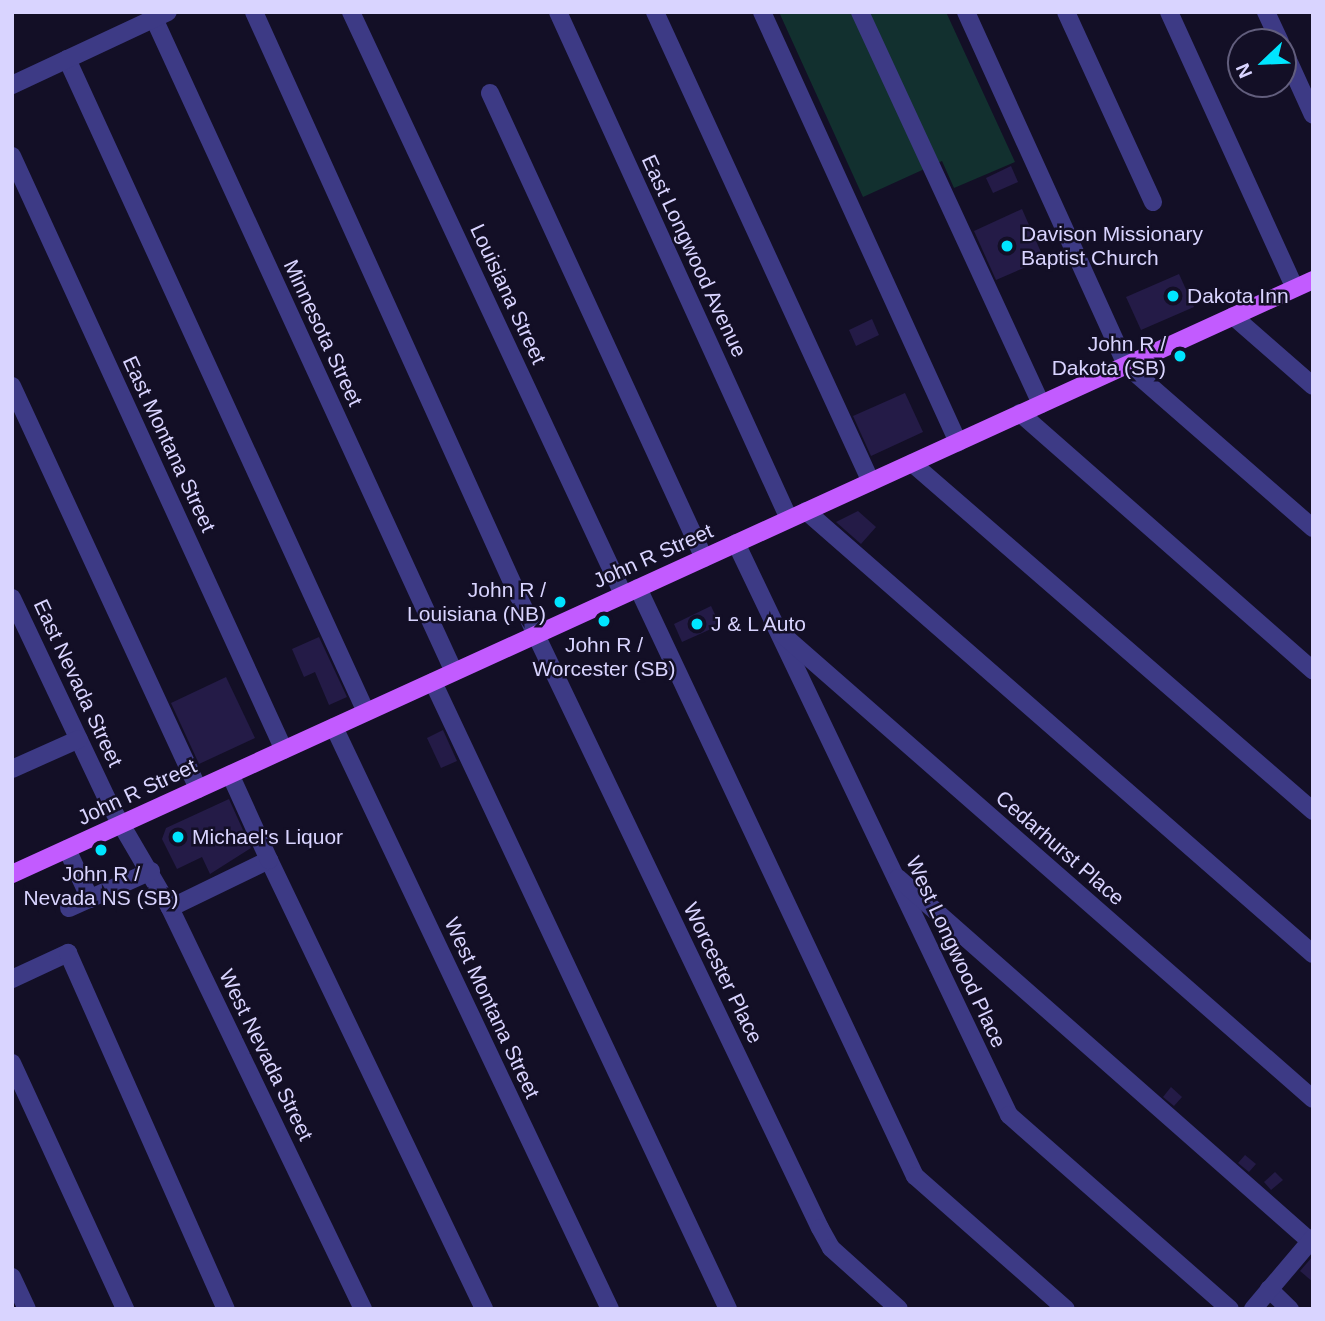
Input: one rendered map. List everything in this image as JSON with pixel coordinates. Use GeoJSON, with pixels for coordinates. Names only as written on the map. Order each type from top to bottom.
{"type":"FeatureCollection","features":[{"type":"Feature","properties":{"kind":"main road","name":"John R Street"},"geometry":{"type":"LineString","coordinates":[[12,874],[1313,280]]}},
{"type":"Feature","properties":{"kind":"street","name":"Worcester Place"},"geometry":{"type":"LineString","coordinates":[[254,12],[536,635],[820,1228],[831,1248],[899,1309]]}},
{"type":"Feature","properties":{"kind":"street","name":"Louisiana Street"},"geometry":{"type":"LineString","coordinates":[[351,12],[915,1177],[1066,1309]]}},
{"type":"Feature","properties":{"kind":"street","name":"East Longwood Avenue"},"geometry":{"type":"LineString","coordinates":[[558,12],[798,515]]}},
{"type":"Feature","properties":{"kind":"street"},"geometry":{"type":"LineString","coordinates":[[655,12],[871,482]]}},
{"type":"Feature","properties":{"kind":"street"},"geometry":{"type":"LineString","coordinates":[[762,12],[958,442]]}},
{"type":"Feature","properties":{"kind":"street"},"geometry":{"type":"LineString","coordinates":[[860,12],[1041,404]]}},
{"type":"Feature","properties":{"kind":"street"},"geometry":{"type":"LineString","coordinates":[[965,12],[1126,365],[1313,528]]}},
{"type":"Feature","properties":{"kind":"street"},"geometry":{"type":"LineString","coordinates":[[1066,12],[1153,202]]}},
{"type":"Feature","properties":{"kind":"street"},"geometry":{"type":"LineString","coordinates":[[1169,12],[1295,288]]}},
{"type":"Feature","properties":{"kind":"street"},"geometry":{"type":"LineString","coordinates":[[1266,12],[1273,28]]}},
{"type":"Feature","properties":{"kind":"street"},"geometry":{"type":"LineString","coordinates":[[12,85],[157,14]]}},
{"type":"Feature","properties":{"kind":"street","name":"Minnesota Street"},"geometry":{"type":"LineString","coordinates":[[157,14],[454,672]]}},
{"type":"Feature","properties":{"kind":"street"},"geometry":{"type":"LineString","coordinates":[[67,59],[366,712]]}},
{"type":"Feature","properties":{"kind":"street"},"geometry":{"type":"LineString","coordinates":[[1297,80],[1313,115]]}},
{"type":"Feature","properties":{"kind":"street"},"geometry":{"type":"LineString","coordinates":[[490,93],[704,558]]}},
{"type":"Feature","properties":{"kind":"street","name":"East Montana Street"},"geometry":{"type":"LineString","coordinates":[[12,156],[284,750]]}},
{"type":"Feature","properties":{"kind":"street"},"geometry":{"type":"LineString","coordinates":[[1233,316],[1313,386]]}},
{"type":"Feature","properties":{"kind":"street"},"geometry":{"type":"LineString","coordinates":[[12,386],[198,789]]}},
{"type":"Feature","properties":{"kind":"street"},"geometry":{"type":"LineString","coordinates":[[1020,414],[1313,670]]}},
{"type":"Feature","properties":{"kind":"street"},"geometry":{"type":"LineString","coordinates":[[912,463],[1313,811]]}},
{"type":"Feature","properties":{"kind":"street"},"geometry":{"type":"LineString","coordinates":[[798,515],[1313,954]]}},
{"type":"Feature","properties":{"kind":"street","name":"West Longwood Place"},"geometry":{"type":"LineString","coordinates":[[736,543],[1009,1115],[1230,1309]]}},
{"type":"Feature","properties":{"kind":"street","name":"East Nevada Street"},"geometry":{"type":"LineString","coordinates":[[12,598],[121,825]]}},
{"type":"Feature","properties":{"kind":"street","name":"Cedarhurst Place"},"geometry":{"type":"LineString","coordinates":[[778,631],[1313,1099]]}},
{"type":"Feature","properties":{"kind":"street"},"geometry":{"type":"LineString","coordinates":[[433,682],[728,1309]]}},
{"type":"Feature","properties":{"kind":"street","name":"West Montana Street"},"geometry":{"type":"LineString","coordinates":[[334,727],[610,1309]]}},
{"type":"Feature","properties":{"kind":"street"},"geometry":{"type":"LineString","coordinates":[[12,769],[79,739]]}},
{"type":"Feature","properties":{"kind":"street"},"geometry":{"type":"LineString","coordinates":[[230,774],[267,846],[269,860],[484,1309]]}},
{"type":"Feature","properties":{"kind":"street","name":"West Nevada Street"},"geometry":{"type":"LineString","coordinates":[[121,825],[151,871],[170,908],[363,1309]]}},
{"type":"Feature","properties":{"kind":"street"},"geometry":{"type":"LineString","coordinates":[[67,849],[90,899]]}},
{"type":"Feature","properties":{"kind":"street"},"geometry":{"type":"LineString","coordinates":[[170,908],[269,860]]}},
{"type":"Feature","properties":{"kind":"street"},"geometry":{"type":"LineString","coordinates":[[69,908],[151,871]]}},
{"type":"Feature","properties":{"kind":"street"},"geometry":{"type":"LineString","coordinates":[[893,873],[1312,1240],[1253,1309]]}},
{"type":"Feature","properties":{"kind":"street"},"geometry":{"type":"LineString","coordinates":[[12,979],[68,953],[226,1309]]}},
{"type":"Feature","properties":{"kind":"street"},"geometry":{"type":"LineString","coordinates":[[12,1063],[125,1309]]}},
{"type":"Feature","properties":{"kind":"street"},"geometry":{"type":"LineString","coordinates":[[12,1277],[27,1309]]}},
{"type":"Feature","properties":{"kind":"street"},"geometry":{"type":"LineString","coordinates":[[1269,1289],[1290,1309]]}},
{"type":"Feature","properties":{"kind":"green space"},"geometry":{"type":"Polygon","coordinates":[[[779,12],[946,12],[1015,162],[954,188],[942,161],[863,197],[779,12]]]}},
{"type":"Feature","properties":{"kind":"building"},"geometry":{"type":"Polygon","coordinates":[[[1011,166],[1018,182],[993,193],[986,178],[1011,166]]]}},
{"type":"Feature","properties":{"kind":"building","name":"Davison Missionary Baptist Church"},"geometry":{"type":"Polygon","coordinates":[[[1022,209],[1044,259],[996,280],[974,231],[1022,209]]]}},
{"type":"Feature","properties":{"kind":"building"},"geometry":{"type":"Polygon","coordinates":[[[1179,274],[1194,307],[1141,330],[1126,297],[1179,274]]]}},
{"type":"Feature","properties":{"kind":"building"},"geometry":{"type":"Polygon","coordinates":[[[872,319],[879,335],[856,346],[849,330],[872,319]]]}},
{"type":"Feature","properties":{"kind":"building"},"geometry":{"type":"Polygon","coordinates":[[[905,393],[923,432],[871,456],[853,416],[905,393]]]}},
{"type":"Feature","properties":{"kind":"building"},"geometry":{"type":"Polygon","coordinates":[[[858,511],[876,527],[861,544],[836,522],[858,511]]]}},
{"type":"Feature","properties":{"kind":"building"},"geometry":{"type":"Polygon","coordinates":[[[711,606],[720,625],[682,642],[674,624],[711,606]]]}},
{"type":"Feature","properties":{"kind":"building"},"geometry":{"type":"Polygon","coordinates":[[[319,637],[347,697],[329,705],[315,672],[304,677],[292,649],[319,637]]]}},
{"type":"Feature","properties":{"kind":"building"},"geometry":{"type":"Polygon","coordinates":[[[226,677],[255,738],[199,764],[171,703],[226,677]]]}},
{"type":"Feature","properties":{"kind":"building"},"geometry":{"type":"Polygon","coordinates":[[[443,730],[457,761],[441,768],[427,738],[443,730]]]}},
{"type":"Feature","properties":{"kind":"building"},"geometry":{"type":"Polygon","coordinates":[[[229,799],[251,848],[210,874],[202,857],[177,869],[162,839],[166,828],[229,799]]]}},
{"type":"Feature","properties":{"kind":"building"},"geometry":{"type":"Polygon","coordinates":[[[1171,1087],[1182,1097],[1174,1106],[1163,1097],[1171,1087]]]}},
{"type":"Feature","properties":{"kind":"building"},"geometry":{"type":"Polygon","coordinates":[[[1245,1155],[1256,1164],[1249,1172],[1238,1163],[1245,1155]]]}},
{"type":"Feature","properties":{"kind":"building"},"geometry":{"type":"Polygon","coordinates":[[[1275,1172],[1283,1180],[1271,1190],[1264,1182],[1275,1172]]]}},
{"type":"Feature","properties":{"kind":"building"},"geometry":{"type":"Polygon","coordinates":[[[1313,1256],[1313,1282],[1300,1271],[1313,1256]]]}},
{"type":"Feature","properties":{"kind":"place","name":"Davison Missionary Baptist Church"},"geometry":{"type":"Point","coordinates":[1007,246]}},
{"type":"Feature","properties":{"kind":"place","name":"Dakota Inn"},"geometry":{"type":"Point","coordinates":[1173,296]}},
{"type":"Feature","properties":{"kind":"place","name":"John R / Dakota (SB)"},"geometry":{"type":"Point","coordinates":[1180,356]}},
{"type":"Feature","properties":{"kind":"place","name":"John R / Louisiana (NB)"},"geometry":{"type":"Point","coordinates":[560,602]}},
{"type":"Feature","properties":{"kind":"place","name":"John R / Worcester (SB)"},"geometry":{"type":"Point","coordinates":[604,621]}},
{"type":"Feature","properties":{"kind":"place","name":"J & L Auto"},"geometry":{"type":"Point","coordinates":[697,624]}},
{"type":"Feature","properties":{"kind":"place","name":"Michael's Liquor"},"geometry":{"type":"Point","coordinates":[178,837]}},
{"type":"Feature","properties":{"kind":"place","name":"John R / Nevada NS (SB)"},"geometry":{"type":"Point","coordinates":[101,850]}}]}
